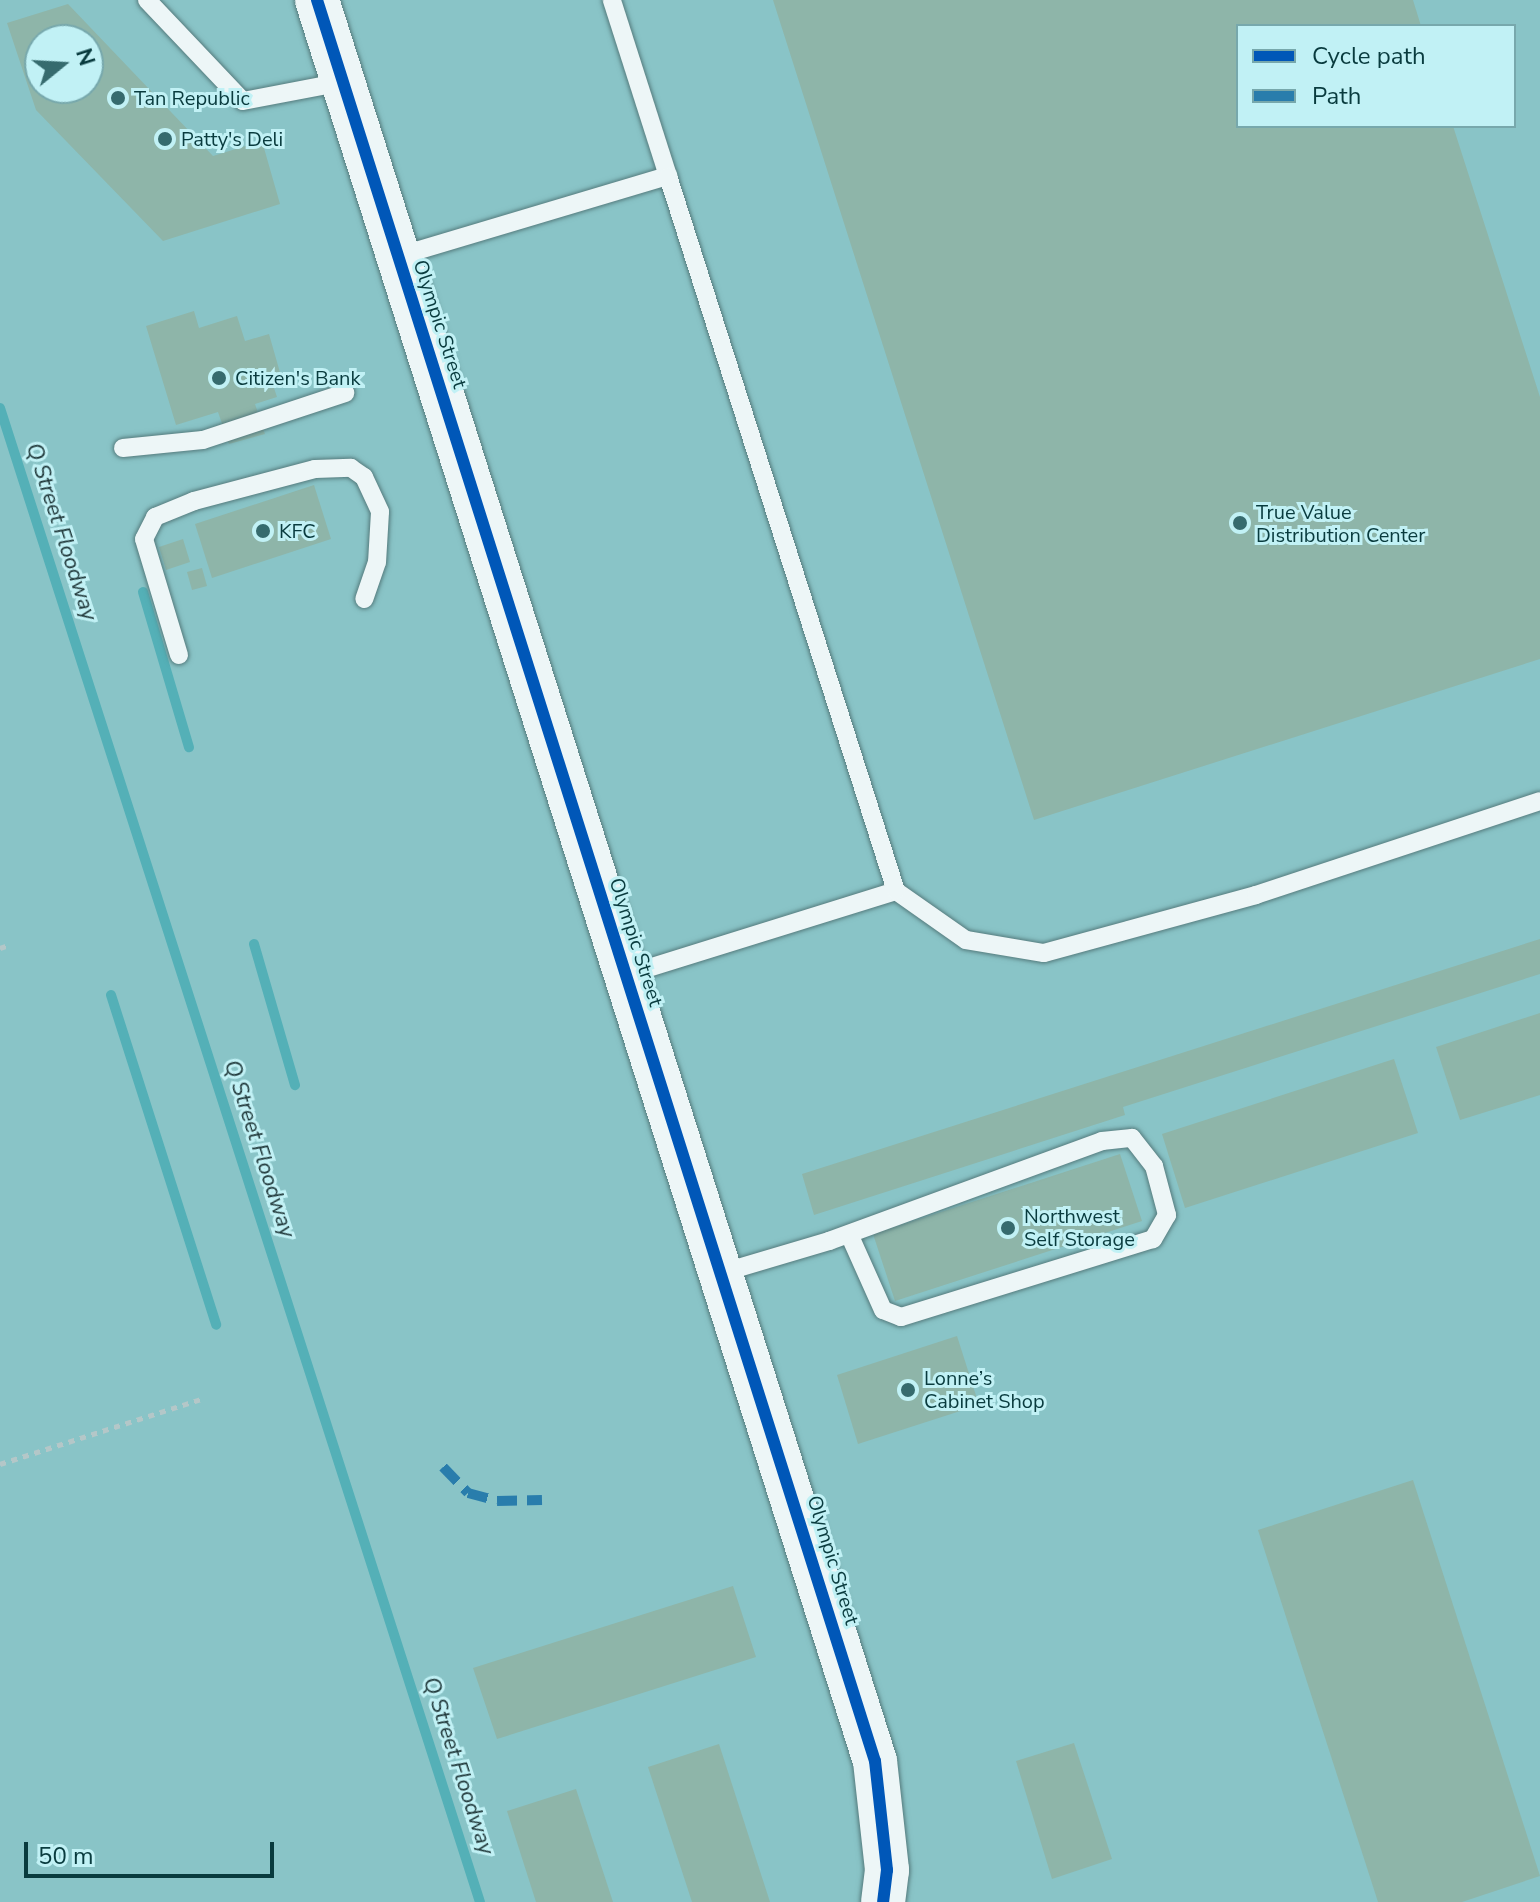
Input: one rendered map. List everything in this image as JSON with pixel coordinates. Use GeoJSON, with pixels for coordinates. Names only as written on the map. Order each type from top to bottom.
{"type":"FeatureCollection","features":[{"type":"Feature","properties":{"kind":"main road","name":"Olympic Street"},"geometry":{"type":"LineString","coordinates":[[317,0],[875,1761],[887,1870],[883,1902]]}},
{"type":"Feature","properties":{"kind":"lane"},"geometry":{"type":"LineString","coordinates":[[147,0],[243,101],[343,82]]}},
{"type":"Feature","properties":{"kind":"lane"},"geometry":{"type":"LineString","coordinates":[[612,0],[896,891],[966,940],[1044,953],[1256,895],[1540,801]]}},
{"type":"Feature","properties":{"kind":"lane"},"geometry":{"type":"LineString","coordinates":[[398,257],[668,176]]}},
{"type":"Feature","properties":{"kind":"lane"},"geometry":{"type":"LineString","coordinates":[[123,448],[201,431],[278,405],[345,393]]}},
{"type":"Feature","properties":{"kind":"lane"},"geometry":{"type":"LineString","coordinates":[[179,655],[144,539],[155,517],[194,501],[315,469],[351,468],[369,485],[380,512],[377,562],[364,599]]}},
{"type":"Feature","properties":{"kind":"lane"},"geometry":{"type":"LineString","coordinates":[[626,975],[896,891]]}},
{"type":"Feature","properties":{"kind":"lane"},"geometry":{"type":"LineString","coordinates":[[721,1273],[849,1234],[1102,1141],[1132,1138],[1154,1166],[1167,1215],[1153,1239],[901,1317],[883,1310],[849,1234]]}},
{"type":"Feature","properties":{"kind":"path"},"geometry":{"type":"LineString","coordinates":[[0,948],[9,945]]}},
{"type":"Feature","properties":{"kind":"path"},"geometry":{"type":"LineString","coordinates":[[0,1464],[201,1399]]}},
{"type":"Feature","properties":{"kind":"building","name":"True Value Distribution Center"},"geometry":{"type":"Polygon","coordinates":[[[773,0],[1413,0],[1420,24],[1236,24],[1236,128],[1454,128],[1540,397],[1540,659],[1034,820],[773,0]]]}},
{"type":"Feature","properties":{"kind":"building"},"geometry":{"type":"Polygon","coordinates":[[[68,4],[87,24],[24,24],[24,74],[7,23],[68,4]]]}},
{"type":"Feature","properties":{"kind":"building"},"geometry":{"type":"Polygon","coordinates":[[[104,42],[213,156],[262,141],[280,204],[163,241],[36,110],[34,104],[104,104],[104,42]]]}},
{"type":"Feature","properties":{"kind":"building","name":"Citizen's Bank"},"geometry":{"type":"Polygon","coordinates":[[[194,311],[199,328],[237,316],[245,341],[269,334],[281,376],[271,379],[277,397],[255,404],[265,434],[229,444],[218,412],[176,425],[146,326],[194,311]]]}},
{"type":"Feature","properties":{"kind":"building","name":"KFC"},"geometry":{"type":"Polygon","coordinates":[[[314,485],[331,539],[212,578],[195,524],[314,485]]]}},
{"type":"Feature","properties":{"kind":"building"},"geometry":{"type":"Polygon","coordinates":[[[183,539],[190,562],[166,570],[159,547],[183,539]]]}},
{"type":"Feature","properties":{"kind":"building"},"geometry":{"type":"Polygon","coordinates":[[[202,568],[207,586],[192,590],[187,572],[202,568]]]}},
{"type":"Feature","properties":{"kind":"building"},"geometry":{"type":"Polygon","coordinates":[[[1540,939],[1540,974],[1123,1107],[1125,1115],[814,1215],[802,1174],[1540,939]]]}},
{"type":"Feature","properties":{"kind":"building"},"geometry":{"type":"Polygon","coordinates":[[[1540,1013],[1540,1095],[1460,1120],[1436,1047],[1540,1013]]]}},
{"type":"Feature","properties":{"kind":"building"},"geometry":{"type":"Polygon","coordinates":[[[1394,1059],[1418,1133],[1185,1208],[1162,1134],[1394,1059]]]}},
{"type":"Feature","properties":{"kind":"building","name":"Northwest Self Storage"},"geometry":{"type":"Polygon","coordinates":[[[1120,1154],[1142,1221],[895,1301],[873,1234],[1120,1154]]]}},
{"type":"Feature","properties":{"kind":"building","name":"Lonne’s Cabinet Shop"},"geometry":{"type":"Polygon","coordinates":[[[957,1336],[979,1405],[858,1444],[837,1375],[957,1336]]]}},
{"type":"Feature","properties":{"kind":"building"},"geometry":{"type":"Polygon","coordinates":[[[1413,1480],[1540,1876],[1462,1902],[1378,1902],[1258,1530],[1413,1480]]]}},
{"type":"Feature","properties":{"kind":"building"},"geometry":{"type":"Polygon","coordinates":[[[733,1586],[756,1657],[497,1739],[473,1668],[733,1586]]]}},
{"type":"Feature","properties":{"kind":"building"},"geometry":{"type":"Polygon","coordinates":[[[1074,1743],[1112,1859],[1052,1879],[1016,1761],[1074,1743]]]}},
{"type":"Feature","properties":{"kind":"building"},"geometry":{"type":"Polygon","coordinates":[[[719,1744],[770,1902],[692,1902],[648,1767],[719,1744]]]}},
{"type":"Feature","properties":{"kind":"building"},"geometry":{"type":"Polygon","coordinates":[[[576,1789],[613,1902],[536,1902],[507,1811],[576,1789]]]}},
{"type":"Feature","properties":{"kind":"waterway","name":"Q Street Floodway"},"geometry":{"type":"LineString","coordinates":[[0,408],[480,1902]]}},
{"type":"Feature","properties":{"kind":"waterway"},"geometry":{"type":"LineString","coordinates":[[143,592],[189,747]]}},
{"type":"Feature","properties":{"kind":"waterway"},"geometry":{"type":"LineString","coordinates":[[254,944],[295,1085]]}},
{"type":"Feature","properties":{"kind":"waterway"},"geometry":{"type":"LineString","coordinates":[[111,995],[216,1325]]}},
{"type":"Feature","properties":{"kind":"marked path"},"geometry":{"type":"LineString","coordinates":[[443,1467],[468,1493],[497,1501],[542,1500]]}},
{"type":"Feature","properties":{"kind":"cycle path"},"geometry":{"type":"LineString","coordinates":[[317,0],[875,1761],[887,1870],[883,1902]]}},
{"type":"Feature","properties":{"kind":"place","name":"Tan Republic"},"geometry":{"type":"Point","coordinates":[118,98]}},
{"type":"Feature","properties":{"kind":"place","name":"Patty's Deli"},"geometry":{"type":"Point","coordinates":[165,139]}},
{"type":"Feature","properties":{"kind":"place","name":"Citizen's Bank"},"geometry":{"type":"Point","coordinates":[219,378]}},
{"type":"Feature","properties":{"kind":"place","name":"True Value Distribution Center"},"geometry":{"type":"Point","coordinates":[1240,523]}},
{"type":"Feature","properties":{"kind":"place","name":"KFC"},"geometry":{"type":"Point","coordinates":[263,531]}},
{"type":"Feature","properties":{"kind":"place","name":"Northwest Self Storage"},"geometry":{"type":"Point","coordinates":[1008,1228]}},
{"type":"Feature","properties":{"kind":"place","name":"Lonne’s Cabinet Shop"},"geometry":{"type":"Point","coordinates":[908,1390]}}]}
